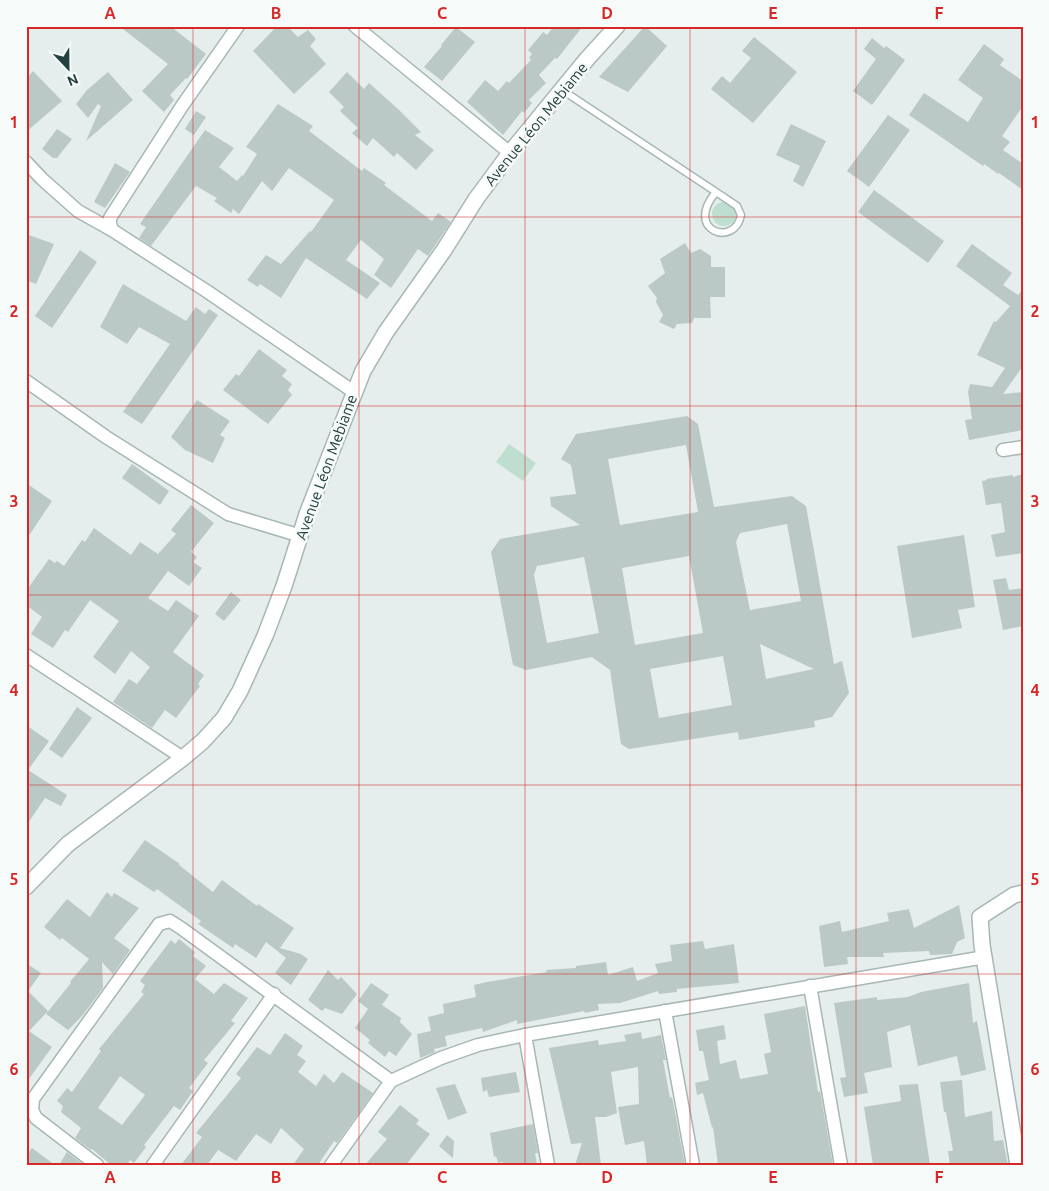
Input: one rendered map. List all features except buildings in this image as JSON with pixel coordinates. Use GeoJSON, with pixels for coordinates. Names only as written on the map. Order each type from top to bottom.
{"type":"FeatureCollection","features":[{"type":"Feature","properties":{"kind":"street"},"geometry":{"type":"LineString","coordinates":[[112,230],[110,218],[182,106],[238,26]]}},
{"type":"Feature","properties":{"kind":"street"},"geometry":{"type":"LineString","coordinates":[[355,26],[510,153]]}},
{"type":"Feature","properties":{"kind":"street","name":"Avenue Léon Mebiame"},"geometry":{"type":"LineString","coordinates":[[26,887],[68,844],[183,758],[203,741],[224,718],[240,691],[265,636],[307,514],[363,371],[386,332],[444,250],[476,199],[510,153],[617,26]]}},
{"type":"Feature","properties":{"kind":"street"},"geometry":{"type":"LineString","coordinates":[[26,162],[78,211],[112,230],[208,292],[354,392]]}},
{"type":"Feature","properties":{"kind":"street"},"geometry":{"type":"LineString","coordinates":[[26,381],[106,437],[228,514],[301,536]]}},
{"type":"Feature","properties":{"kind":"street"},"geometry":{"type":"LineString","coordinates":[[1003,450],[1023,447]]}},
{"type":"Feature","properties":{"kind":"street"},"geometry":{"type":"LineString","coordinates":[[26,655],[183,758]]}},
{"type":"Feature","properties":{"kind":"street"},"geometry":{"type":"LineString","coordinates":[[1018,1165],[984,958],[980,916],[1014,895],[1023,893]]}},
{"type":"Feature","properties":{"kind":"street"},"geometry":{"type":"LineString","coordinates":[[97,1165],[36,1118],[32,1110],[33,1099],[154,928],[159,924],[170,922],[182,928],[391,1081]]}},
{"type":"Feature","properties":{"kind":"street"},"geometry":{"type":"LineString","coordinates":[[331,1165],[391,1081],[441,1058],[478,1045],[525,1035],[984,958]]}},
{"type":"Feature","properties":{"kind":"street"},"geometry":{"type":"LineString","coordinates":[[810,986],[841,1165]]}},
{"type":"Feature","properties":{"kind":"street"},"geometry":{"type":"LineString","coordinates":[[153,1165],[274,994]]}},
{"type":"Feature","properties":{"kind":"street"},"geometry":{"type":"LineString","coordinates":[[666,1011],[693,1165]]}},
{"type":"Feature","properties":{"kind":"street"},"geometry":{"type":"LineString","coordinates":[[525,1035],[548,1165]]}},
{"type":"Feature","properties":{"kind":"lane"},"geometry":{"type":"LineString","coordinates":[[562,90],[716,192],[737,206],[741,215],[737,225],[728,232],[718,233],[709,227],[706,222],[704,214],[711,198],[716,192]]}},
{"type":"Feature","properties":{"kind":"green space"},"geometry":{"type":"Polygon","coordinates":[[[724,202],[729,203],[735,209],[735,219],[729,225],[724,226],[719,225],[713,219],[712,214],[713,209],[719,203],[724,202]]]}},
{"type":"Feature","properties":{"kind":"green space"},"geometry":{"type":"Polygon","coordinates":[[[509,444],[536,463],[523,481],[496,462],[509,444]]]}}]}
